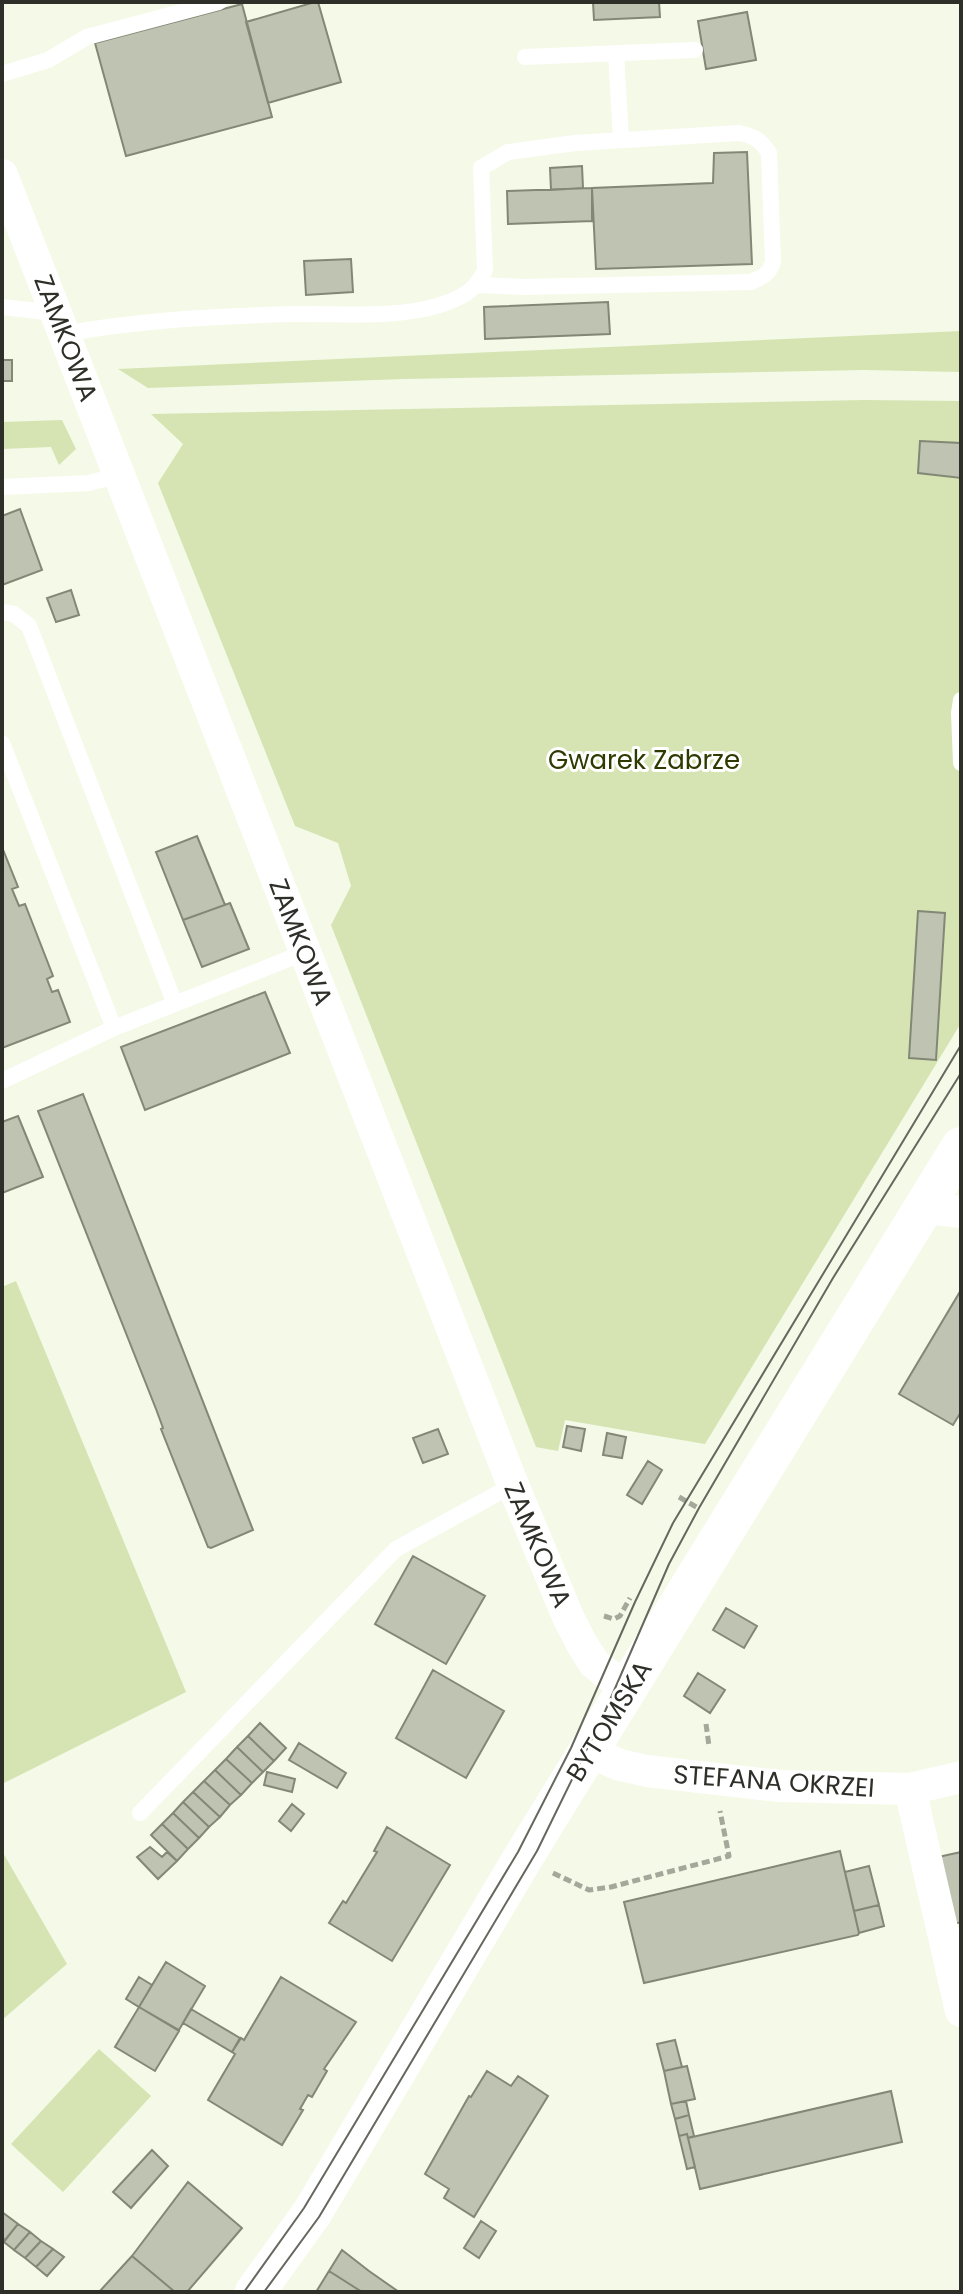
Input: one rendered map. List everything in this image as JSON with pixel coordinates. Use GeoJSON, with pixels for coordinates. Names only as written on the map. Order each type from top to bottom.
{"type":"FeatureCollection","features":[{"type":"Feature","properties":{"kind":"street","name":"ZAMKOWA"},"geometry":{"type":"LineString","coordinates":[[2,175],[513,1485],[583,1646],[594,1663],[630,1688]]}},
{"type":"Feature","properties":{"kind":"street","name":"BYTOMSKA"},"geometry":{"type":"LineString","coordinates":[[255,2292],[312,2213],[524,1856],[630,1688],[944,1210],[961,1147]]}},
{"type":"Feature","properties":{"kind":"street","name":"STEFANA OKRZEI"},"geometry":{"type":"LineString","coordinates":[[590,1752],[620,1765],[647,1771],[827,1788],[910,1789],[961,1777]]}},
{"type":"Feature","properties":{"kind":"street"},"geometry":{"type":"LineString","coordinates":[[910,1789],[961,2011]]}},
{"type":"Feature","properties":{"kind":"lane"},"geometry":{"type":"LineString","coordinates":[[2,74],[48,60],[87,37],[219,2]]}},
{"type":"Feature","properties":{"kind":"lane"},"geometry":{"type":"LineString","coordinates":[[525,57],[695,50]]}},
{"type":"Feature","properties":{"kind":"lane"},"geometry":{"type":"LineString","coordinates":[[616,53],[621,139]]}},
{"type":"Feature","properties":{"kind":"lane"},"geometry":{"type":"LineString","coordinates":[[2,307],[60,323],[102,327],[226,317],[419,310],[464,296],[479,285],[485,270],[481,168],[508,152],[621,139],[739,133],[753,135],[769,153],[773,247],[770,272],[751,282],[524,287],[479,285]]}},
{"type":"Feature","properties":{"kind":"lane"},"geometry":{"type":"LineString","coordinates":[[2,487],[89,483],[119,475]]}},
{"type":"Feature","properties":{"kind":"lane"},"geometry":{"type":"LineString","coordinates":[[2,612],[14,614],[29,626],[175,1004]]}},
{"type":"Feature","properties":{"kind":"lane"},"geometry":{"type":"LineString","coordinates":[[961,700],[961,763]]}},
{"type":"Feature","properties":{"kind":"lane"},"geometry":{"type":"LineString","coordinates":[[2,743],[114,1028]]}},
{"type":"Feature","properties":{"kind":"lane"},"geometry":{"type":"LineString","coordinates":[[2,1081],[114,1028],[306,952]]}},
{"type":"Feature","properties":{"kind":"lane"},"geometry":{"type":"LineString","coordinates":[[140,1813],[396,1549],[513,1485]]}},
{"type":"Feature","properties":{"kind":"path"},"geometry":{"type":"LineString","coordinates":[[524,1856],[558,1877],[589,1890],[729,1856],[714,1779]]}},
{"type":"Feature","properties":{"kind":"green space"},"geometry":{"type":"Polygon","coordinates":[[[961,331],[961,372],[864,370],[404,379],[148,388],[118,369],[961,331]]]}},
{"type":"Feature","properties":{"kind":"green space","name":"Gwarek Zabrze"},"geometry":{"type":"Polygon","coordinates":[[[864,400],[961,401],[961,1023],[705,1444],[565,1420],[558,1451],[536,1447],[331,925],[351,886],[338,843],[295,826],[158,483],[183,444],[151,414],[864,400]]]}},
{"type":"Feature","properties":{"kind":"green space"},"geometry":{"type":"Polygon","coordinates":[[[62,420],[76,449],[59,465],[51,447],[2,449],[2,422],[62,420]]]}},
{"type":"Feature","properties":{"kind":"green space"},"geometry":{"type":"Polygon","coordinates":[[[16,1281],[186,1692],[2,1784],[2,1287],[16,1281]]]}},
{"type":"Feature","properties":{"kind":"green space"},"geometry":{"type":"Polygon","coordinates":[[[2,1851],[67,1964],[2,2020],[2,1851]]]}},
{"type":"Feature","properties":{"kind":"green space"},"geometry":{"type":"Polygon","coordinates":[[[99,2049],[151,2096],[63,2192],[11,2144],[99,2049]]]}},
{"type":"Feature","properties":{"kind":"building"},"geometry":{"type":"Polygon","coordinates":[[[318,2],[341,82],[268,103],[246,22],[318,2]]]}},
{"type":"Feature","properties":{"kind":"building"},"geometry":{"type":"Polygon","coordinates":[[[593,2],[659,2],[660,17],[594,20],[593,2]]]}},
{"type":"Feature","properties":{"kind":"building"},"geometry":{"type":"Polygon","coordinates":[[[242,4],[272,117],[126,156],[95,43],[242,4]]]}},
{"type":"Feature","properties":{"kind":"building"},"geometry":{"type":"Polygon","coordinates":[[[747,12],[756,60],[706,69],[698,21],[747,12]]]}},
{"type":"Feature","properties":{"kind":"building"},"geometry":{"type":"Polygon","coordinates":[[[747,152],[752,264],[596,269],[592,188],[713,183],[714,153],[747,152]]]}},
{"type":"Feature","properties":{"kind":"building"},"geometry":{"type":"Polygon","coordinates":[[[582,166],[583,188],[551,190],[550,168],[582,166]]]}},
{"type":"Feature","properties":{"kind":"building"},"geometry":{"type":"Polygon","coordinates":[[[592,188],[592,221],[508,224],[507,191],[592,188]]]}},
{"type":"Feature","properties":{"kind":"building"},"geometry":{"type":"Polygon","coordinates":[[[351,259],[353,292],[306,295],[304,261],[351,259]]]}},
{"type":"Feature","properties":{"kind":"building"},"geometry":{"type":"Polygon","coordinates":[[[608,302],[610,334],[485,339],[484,307],[608,302]]]}},
{"type":"Feature","properties":{"kind":"building"},"geometry":{"type":"Polygon","coordinates":[[[2,360],[12,360],[12,381],[2,381],[2,360]]]}},
{"type":"Feature","properties":{"kind":"building"},"geometry":{"type":"Polygon","coordinates":[[[920,441],[961,443],[961,478],[918,473],[920,441]]]}},
{"type":"Feature","properties":{"kind":"building"},"geometry":{"type":"Polygon","coordinates":[[[20,509],[42,570],[2,585],[2,516],[20,509]]]}},
{"type":"Feature","properties":{"kind":"building"},"geometry":{"type":"Polygon","coordinates":[[[71,590],[79,615],[56,622],[47,598],[71,590]]]}},
{"type":"Feature","properties":{"kind":"building"},"geometry":{"type":"Polygon","coordinates":[[[197,836],[225,905],[183,920],[156,852],[197,836]]]}},
{"type":"Feature","properties":{"kind":"building"},"geometry":{"type":"Polygon","coordinates":[[[2,847],[18,887],[12,889],[19,906],[25,904],[53,976],[47,979],[52,992],[58,990],[70,1022],[2,1048],[2,847]]]}},
{"type":"Feature","properties":{"kind":"building"},"geometry":{"type":"Polygon","coordinates":[[[230,903],[249,949],[202,967],[183,920],[230,903]]]}},
{"type":"Feature","properties":{"kind":"building"},"geometry":{"type":"Polygon","coordinates":[[[918,911],[945,913],[936,1060],[909,1058],[918,911]]]}},
{"type":"Feature","properties":{"kind":"building"},"geometry":{"type":"Polygon","coordinates":[[[265,992],[290,1053],[145,1110],[121,1047],[265,992]]]}},
{"type":"Feature","properties":{"kind":"building"},"geometry":{"type":"Polygon","coordinates":[[[83,1094],[253,1530],[211,1548],[161,1429],[156,1409],[38,1111],[83,1094]]]}},
{"type":"Feature","properties":{"kind":"building"},"geometry":{"type":"Polygon","coordinates":[[[18,1116],[43,1177],[2,1193],[2,1122],[18,1116]]]}},
{"type":"Feature","properties":{"kind":"building"},"geometry":{"type":"Polygon","coordinates":[[[961,1290],[961,1412],[953,1425],[899,1394],[961,1290]]]}},
{"type":"Feature","properties":{"kind":"building"},"geometry":{"type":"Polygon","coordinates":[[[567,1426],[585,1429],[581,1451],[563,1447],[567,1426]]]}},
{"type":"Feature","properties":{"kind":"building"},"geometry":{"type":"Polygon","coordinates":[[[438,1429],[448,1454],[423,1463],[413,1438],[438,1429]]]}},
{"type":"Feature","properties":{"kind":"building"},"geometry":{"type":"Polygon","coordinates":[[[607,1433],[626,1437],[622,1458],[603,1455],[607,1433]]]}},
{"type":"Feature","properties":{"kind":"building"},"geometry":{"type":"Polygon","coordinates":[[[648,1461],[662,1470],[642,1504],[627,1495],[648,1461]]]}},
{"type":"Feature","properties":{"kind":"building"},"geometry":{"type":"Polygon","coordinates":[[[413,1556],[485,1596],[446,1664],[375,1624],[413,1556]]]}},
{"type":"Feature","properties":{"kind":"building"},"geometry":{"type":"Polygon","coordinates":[[[726,1608],[757,1626],[744,1648],[713,1630],[726,1608]]]}},
{"type":"Feature","properties":{"kind":"building"},"geometry":{"type":"Polygon","coordinates":[[[433,1670],[504,1711],[466,1778],[396,1738],[433,1670]]]}},
{"type":"Feature","properties":{"kind":"building"},"geometry":{"type":"Polygon","coordinates":[[[698,1673],[725,1690],[710,1713],[684,1696],[698,1673]]]}},
{"type":"Feature","properties":{"kind":"building"},"geometry":{"type":"Polygon","coordinates":[[[260,1723],[286,1748],[274,1761],[248,1736],[260,1723]]]}},
{"type":"Feature","properties":{"kind":"building"},"geometry":{"type":"Polygon","coordinates":[[[248,1736],[274,1761],[263,1772],[237,1747],[248,1736]]]}},
{"type":"Feature","properties":{"kind":"building"},"geometry":{"type":"Polygon","coordinates":[[[299,1743],[346,1773],[337,1788],[289,1760],[299,1743]]]}},
{"type":"Feature","properties":{"kind":"building"},"geometry":{"type":"Polygon","coordinates":[[[237,1747],[263,1772],[252,1783],[226,1759],[237,1747]]]}},
{"type":"Feature","properties":{"kind":"building"},"geometry":{"type":"Polygon","coordinates":[[[226,1759],[252,1783],[241,1795],[215,1770],[226,1759]]]}},
{"type":"Feature","properties":{"kind":"building"},"geometry":{"type":"Polygon","coordinates":[[[215,1770],[241,1795],[230,1805],[204,1781],[215,1770]]]}},
{"type":"Feature","properties":{"kind":"building"},"geometry":{"type":"Polygon","coordinates":[[[267,1772],[295,1779],[292,1792],[264,1785],[267,1772]]]}},
{"type":"Feature","properties":{"kind":"building"},"geometry":{"type":"Polygon","coordinates":[[[204,1781],[230,1805],[220,1817],[193,1792],[204,1781]]]}},
{"type":"Feature","properties":{"kind":"building"},"geometry":{"type":"Polygon","coordinates":[[[193,1792],[220,1817],[209,1827],[183,1802],[193,1792]]]}},
{"type":"Feature","properties":{"kind":"building"},"geometry":{"type":"Polygon","coordinates":[[[183,1802],[209,1827],[199,1838],[173,1813],[183,1802]]]}},
{"type":"Feature","properties":{"kind":"building"},"geometry":{"type":"Polygon","coordinates":[[[292,1804],[304,1814],[291,1831],[279,1821],[292,1804]]]}},
{"type":"Feature","properties":{"kind":"building"},"geometry":{"type":"Polygon","coordinates":[[[173,1813],[199,1838],[188,1849],[162,1824],[173,1813]]]}},
{"type":"Feature","properties":{"kind":"building"},"geometry":{"type":"Polygon","coordinates":[[[162,1824],[188,1849],[177,1861],[151,1835],[162,1824]]]}},
{"type":"Feature","properties":{"kind":"building"},"geometry":{"type":"Polygon","coordinates":[[[387,1827],[450,1865],[392,1961],[329,1923],[343,1901],[346,1903],[377,1852],[374,1851],[387,1827]]]}},
{"type":"Feature","properties":{"kind":"building"},"geometry":{"type":"Polygon","coordinates":[[[150,1847],[162,1857],[167,1852],[177,1861],[158,1879],[137,1857],[150,1847]]]}},
{"type":"Feature","properties":{"kind":"building"},"geometry":{"type":"Polygon","coordinates":[[[840,1851],[858,1935],[644,1983],[624,1902],[840,1851]]]}},
{"type":"Feature","properties":{"kind":"building"},"geometry":{"type":"Polygon","coordinates":[[[961,1852],[961,1922],[954,1924],[938,1857],[961,1852]]]}},
{"type":"Feature","properties":{"kind":"building"},"geometry":{"type":"Polygon","coordinates":[[[869,1866],[879,1905],[854,1911],[845,1872],[869,1866]]]}},
{"type":"Feature","properties":{"kind":"building"},"geometry":{"type":"Polygon","coordinates":[[[879,1905],[884,1926],[859,1933],[854,1911],[879,1905]]]}},
{"type":"Feature","properties":{"kind":"building"},"geometry":{"type":"Polygon","coordinates":[[[166,1962],[205,1986],[179,2030],[139,2007],[166,1962]]]}},
{"type":"Feature","properties":{"kind":"building"},"geometry":{"type":"Polygon","coordinates":[[[139,1977],[152,1985],[139,2007],[126,1999],[139,1977]]]}},
{"type":"Feature","properties":{"kind":"building"},"geometry":{"type":"Polygon","coordinates":[[[281,1977],[356,2022],[324,2069],[327,2071],[312,2097],[308,2095],[300,2109],[303,2110],[282,2145],[208,2100],[235,2054],[232,2052],[241,2038],[244,2040],[281,1977]]]}},
{"type":"Feature","properties":{"kind":"building"},"geometry":{"type":"Polygon","coordinates":[[[139,2007],[179,2031],[155,2071],[115,2047],[139,2007]]]}},
{"type":"Feature","properties":{"kind":"building"},"geometry":{"type":"Polygon","coordinates":[[[191,2009],[240,2038],[232,2052],[183,2023],[191,2009]]]}},
{"type":"Feature","properties":{"kind":"building"},"geometry":{"type":"Polygon","coordinates":[[[675,2040],[682,2067],[664,2071],[657,2044],[675,2040]]]}},
{"type":"Feature","properties":{"kind":"building"},"geometry":{"type":"Polygon","coordinates":[[[687,2066],[695,2099],[671,2104],[664,2071],[687,2066]]]}},
{"type":"Feature","properties":{"kind":"building"},"geometry":{"type":"Polygon","coordinates":[[[487,2071],[511,2086],[518,2076],[548,2096],[474,2217],[444,2198],[449,2189],[425,2174],[469,2096],[487,2071]]]}},
{"type":"Feature","properties":{"kind":"building"},"geometry":{"type":"Polygon","coordinates":[[[891,2091],[902,2142],[700,2189],[688,2138],[891,2091]]]}},
{"type":"Feature","properties":{"kind":"building"},"geometry":{"type":"Polygon","coordinates":[[[686,2101],[689,2115],[675,2119],[671,2104],[686,2101]]]}},
{"type":"Feature","properties":{"kind":"building"},"geometry":{"type":"Polygon","coordinates":[[[689,2115],[694,2136],[679,2136],[675,2119],[689,2115]]]}},
{"type":"Feature","properties":{"kind":"building"},"geometry":{"type":"Polygon","coordinates":[[[687,2134],[695,2167],[687,2169],[679,2136],[687,2134]]]}},
{"type":"Feature","properties":{"kind":"building"},"geometry":{"type":"Polygon","coordinates":[[[152,2150],[168,2166],[131,2208],[113,2192],[152,2150]]]}},
{"type":"Feature","properties":{"kind":"building"},"geometry":{"type":"Polygon","coordinates":[[[188,2182],[242,2228],[187,2292],[175,2292],[132,2256],[188,2182]]]}},
{"type":"Feature","properties":{"kind":"building"},"geometry":{"type":"Polygon","coordinates":[[[2,2212],[18,2224],[5,2240],[2,2238],[2,2212]]]}},
{"type":"Feature","properties":{"kind":"building"},"geometry":{"type":"Polygon","coordinates":[[[481,2221],[496,2231],[479,2258],[464,2248],[481,2221]]]}},
{"type":"Feature","properties":{"kind":"building"},"geometry":{"type":"Polygon","coordinates":[[[18,2224],[30,2232],[14,2250],[4,2242],[18,2224]]]}},
{"type":"Feature","properties":{"kind":"building"},"geometry":{"type":"Polygon","coordinates":[[[30,2232],[41,2241],[25,2258],[14,2250],[30,2232]]]}},
{"type":"Feature","properties":{"kind":"building"},"geometry":{"type":"Polygon","coordinates":[[[41,2241],[53,2249],[36,2267],[25,2258],[41,2241]]]}},
{"type":"Feature","properties":{"kind":"building"},"geometry":{"type":"Polygon","coordinates":[[[53,2249],[64,2257],[47,2276],[36,2267],[53,2249]]]}},
{"type":"Feature","properties":{"kind":"building"},"geometry":{"type":"Polygon","coordinates":[[[342,2250],[399,2292],[362,2292],[329,2271],[342,2250]]]}},
{"type":"Feature","properties":{"kind":"building"},"geometry":{"type":"Polygon","coordinates":[[[132,2256],[175,2292],[99,2292],[132,2256]]]}},
{"type":"Feature","properties":{"kind":"building"},"geometry":{"type":"Polygon","coordinates":[[[329,2271],[362,2292],[316,2292],[329,2271]]]}},
{"type":"Feature","properties":{"kind":"tram line"},"geometry":{"type":"LineString","coordinates":[[244,2292],[304,2208],[518,1852],[571,1748],[673,1523],[961,1045]]}},
{"type":"Feature","properties":{"kind":"tram line"},"geometry":{"type":"LineString","coordinates":[[264,2292],[319,2217],[537,1851],[603,1716],[669,1564],[699,1508],[833,1278],[961,1073]]}}]}
